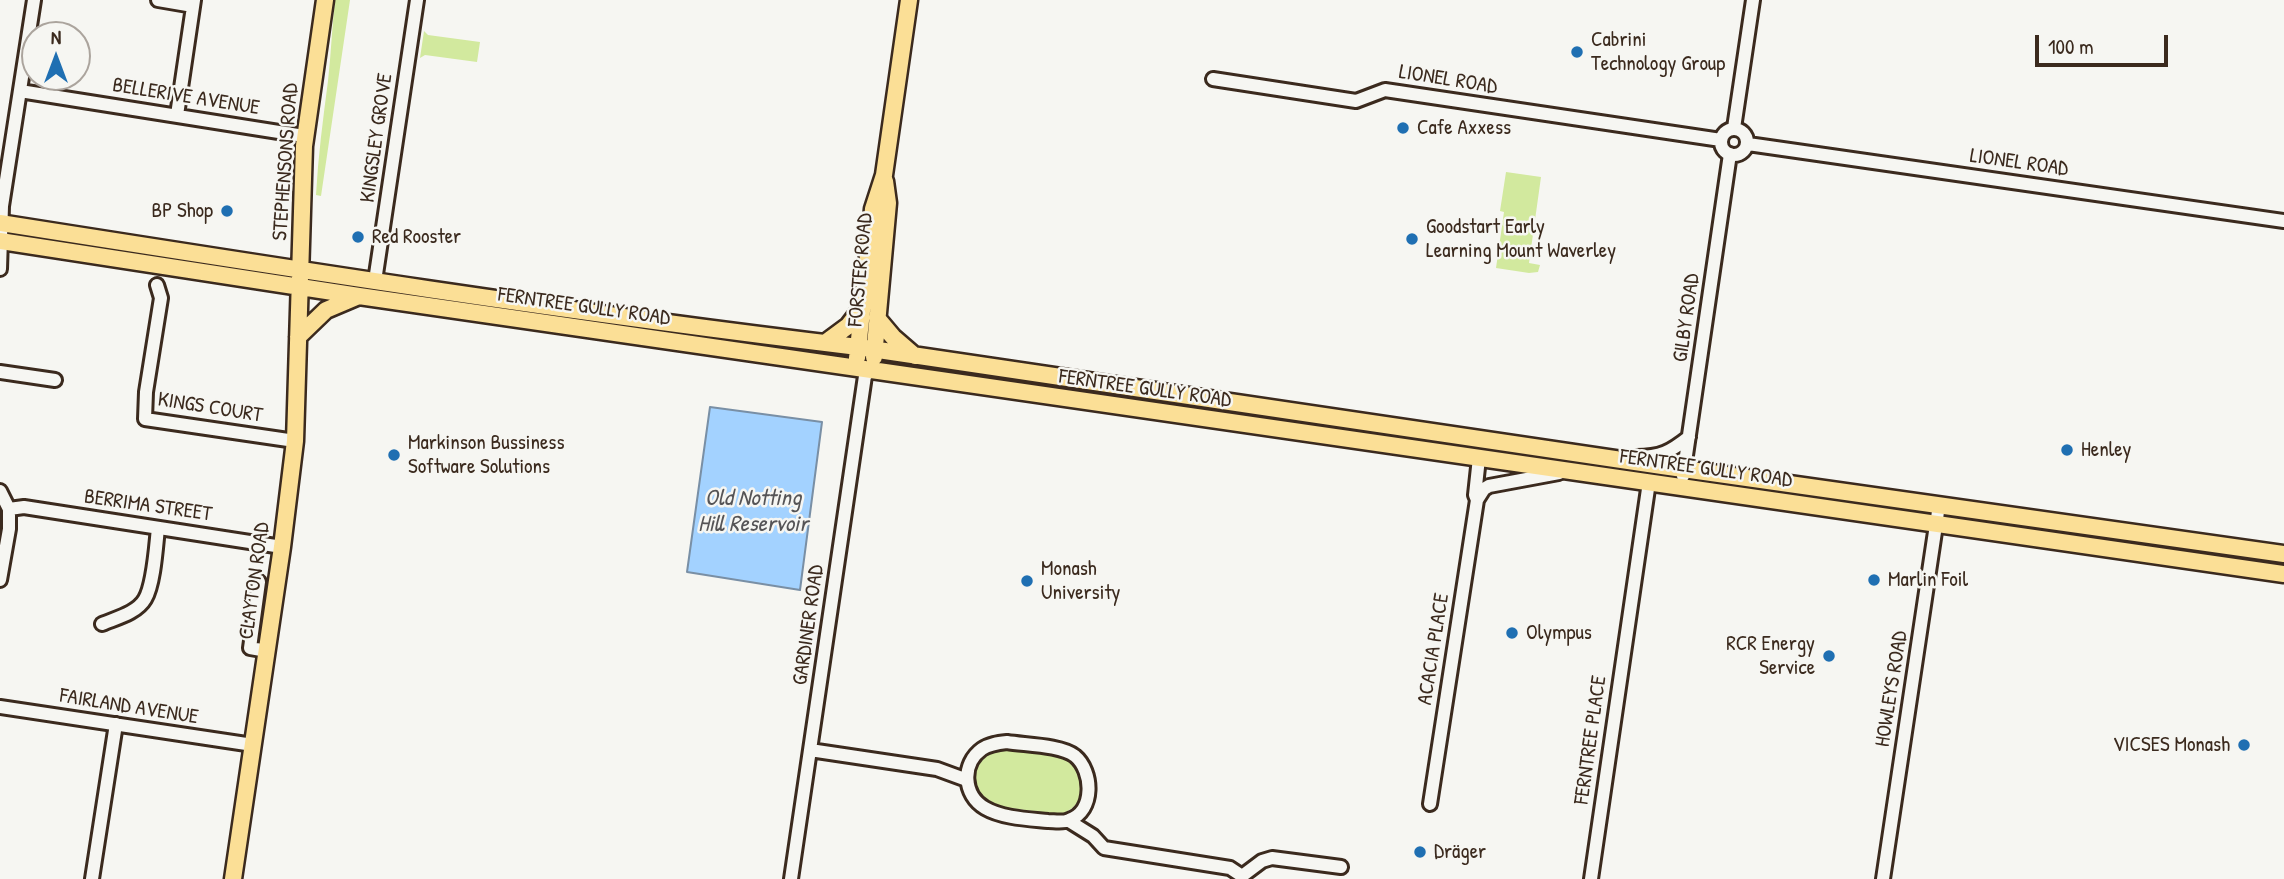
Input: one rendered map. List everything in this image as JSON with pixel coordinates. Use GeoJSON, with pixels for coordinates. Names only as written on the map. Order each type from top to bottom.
{"type":"FeatureCollection","features":[{"type":"Feature","properties":{"kind":"main road","name":"STEPHENSONS ROAD"},"geometry":{"type":"LineString","coordinates":[[299,287],[304,136],[325,0]]}},
{"type":"Feature","properties":{"kind":"main road","name":"FORSTER ROAD"},"geometry":{"type":"LineString","coordinates":[[867,348],[862,309],[873,209],[884,175],[909,0]]}},
{"type":"Feature","properties":{"kind":"main road","name":"FORSTER ROAD"},"geometry":{"type":"LineString","coordinates":[[864,371],[867,348],[877,318],[888,203],[884,175]]}},
{"type":"Feature","properties":{"kind":"main road","name":"FERNTREE GULLY ROAD"},"geometry":{"type":"LineString","coordinates":[[1,223],[462,293],[702,336],[864,371],[2284,574]]}},
{"type":"Feature","properties":{"kind":"main road","name":"FERNTREE GULLY ROAD"},"geometry":{"type":"LineString","coordinates":[[1,241],[460,311],[702,336],[867,348],[1684,469],[2284,554]]}},
{"type":"Feature","properties":{"kind":"main road","name":"CLAYTON ROAD"},"geometry":{"type":"LineString","coordinates":[[233,879],[295,441],[299,287]]}},
{"type":"Feature","properties":{"kind":"main road"},"geometry":{"type":"LineString","coordinates":[[460,311],[462,293]]}},
{"type":"Feature","properties":{"kind":"main road"},"geometry":{"type":"LineString","coordinates":[[299,337],[327,310],[359,296]]}},
{"type":"Feature","properties":{"kind":"main road"},"geometry":{"type":"LineString","coordinates":[[825,343],[848,326],[862,309]]}},
{"type":"Feature","properties":{"kind":"main road"},"geometry":{"type":"LineString","coordinates":[[877,318],[892,337],[917,357]]}},
{"type":"Feature","properties":{"kind":"main road"},"geometry":{"type":"LineString","coordinates":[[1196,417],[1198,398]]}},
{"type":"Feature","properties":{"kind":"street"},"geometry":{"type":"LineString","coordinates":[[0,269],[2,206],[34,0]]}},
{"type":"Feature","properties":{"kind":"street"},"geometry":{"type":"LineString","coordinates":[[158,0],[193,3],[177,115]]}},
{"type":"Feature","properties":{"kind":"street","name":"KINGSLEY GROVE"},"geometry":{"type":"LineString","coordinates":[[375,281],[417,0]]}},
{"type":"Feature","properties":{"kind":"street"},"geometry":{"type":"LineString","coordinates":[[1734,128],[1753,0]]}},
{"type":"Feature","properties":{"kind":"street","name":"LIONEL ROAD"},"geometry":{"type":"LineString","coordinates":[[1213,79],[1356,101],[1385,90],[1721,140]]}},
{"type":"Feature","properties":{"kind":"street","name":"BELLERIVE AVENUE"},"geometry":{"type":"LineString","coordinates":[[20,91],[304,136]]}},
{"type":"Feature","properties":{"kind":"street"},"geometry":{"type":"LineString","coordinates":[[1734,128],[1742,131],[1748,144],[1743,152],[1730,154],[1723,149],[1721,140],[1725,132],[1734,128]]}},
{"type":"Feature","properties":{"kind":"street","name":"LIONEL ROAD"},"geometry":{"type":"LineString","coordinates":[[1748,144],[2284,221]]}},
{"type":"Feature","properties":{"kind":"street","name":"GILBY ROAD"},"geometry":{"type":"LineString","coordinates":[[1682,487],[1730,154]]}},
{"type":"Feature","properties":{"kind":"street","name":"KINGS COURT"},"geometry":{"type":"LineString","coordinates":[[157,285],[161,298],[146,391],[145,419],[295,441]]}},
{"type":"Feature","properties":{"kind":"street","name":"GARDINER ROAD"},"geometry":{"type":"LineString","coordinates":[[791,879],[864,371]]}},
{"type":"Feature","properties":{"kind":"street"},"geometry":{"type":"LineString","coordinates":[[0,372],[55,380]]}},
{"type":"Feature","properties":{"kind":"street"},"geometry":{"type":"LineString","coordinates":[[1611,458],[1649,457],[1671,451],[1689,436]]}},
{"type":"Feature","properties":{"kind":"street","name":"ACACIA PLACE"},"geometry":{"type":"LineString","coordinates":[[1430,804],[1477,500],[1475,495],[1479,458]]}},
{"type":"Feature","properties":{"kind":"street"},"geometry":{"type":"LineString","coordinates":[[1477,500],[1489,486],[1572,471]]}},
{"type":"Feature","properties":{"kind":"street","name":"FERNTREE PLACE"},"geometry":{"type":"LineString","coordinates":[[1591,879],[1649,482]]}},
{"type":"Feature","properties":{"kind":"street"},"geometry":{"type":"LineString","coordinates":[[0,491],[9,509],[9,528],[0,580]]}},
{"type":"Feature","properties":{"kind":"street","name":"HOWLEYS ROAD"},"geometry":{"type":"LineString","coordinates":[[1883,879],[1940,505]]}},
{"type":"Feature","properties":{"kind":"street","name":"BERRIMA STREET"},"geometry":{"type":"LineString","coordinates":[[9,509],[24,507],[282,547]]}},
{"type":"Feature","properties":{"kind":"street"},"geometry":{"type":"LineString","coordinates":[[102,624],[128,613],[145,600],[152,575],[158,528]]}},
{"type":"Feature","properties":{"kind":"street"},"geometry":{"type":"LineString","coordinates":[[260,582],[250,648],[267,651]]}},
{"type":"Feature","properties":{"kind":"street","name":"FAIRLAND AVENUE"},"geometry":{"type":"LineString","coordinates":[[0,706],[253,745]]}},
{"type":"Feature","properties":{"kind":"street"},"geometry":{"type":"LineString","coordinates":[[92,879],[116,724]]}},
{"type":"Feature","properties":{"kind":"street"},"geometry":{"type":"LineString","coordinates":[[1007,742],[1063,750],[1074,756],[1087,774],[1088,798],[1077,816],[1069,821],[1049,821],[995,813],[974,799],[967,780],[969,765],[984,747],[1007,742]]}},
{"type":"Feature","properties":{"kind":"street"},"geometry":{"type":"LineString","coordinates":[[810,750],[937,769],[967,780]]}},
{"type":"Feature","properties":{"kind":"street"},"geometry":{"type":"LineString","coordinates":[[937,769],[969,765]]}},
{"type":"Feature","properties":{"kind":"street"},"geometry":{"type":"LineString","coordinates":[[1083,808],[1093,836]]}},
{"type":"Feature","properties":{"kind":"street"},"geometry":{"type":"LineString","coordinates":[[1069,821],[1093,836],[1104,848],[1113,851],[1230,868],[1242,878],[1262,860],[1272,858],[1341,867]]}},
{"type":"Feature","properties":{"kind":"green space"},"geometry":{"type":"Polygon","coordinates":[[[335,0],[350,0],[321,196],[316,195],[317,181],[335,0]]]}},
{"type":"Feature","properties":{"kind":"green space"},"geometry":{"type":"Polygon","coordinates":[[[424,31],[428,35],[480,42],[477,62],[425,55],[420,58],[424,31]]]}},
{"type":"Feature","properties":{"kind":"green space"},"geometry":{"type":"Polygon","coordinates":[[[1506,172],[1541,177],[1529,263],[1540,265],[1538,272],[1496,268],[1504,212],[1500,211],[1506,172]]]}},
{"type":"Feature","properties":{"kind":"green space"},"geometry":{"type":"Polygon","coordinates":[[[999,750],[1038,753],[1068,761],[1076,767],[1081,777],[1082,791],[1079,800],[1074,807],[1061,815],[996,806],[986,801],[976,785],[977,769],[989,754],[999,750]]]}},
{"type":"Feature","properties":{"kind":"water","name":"Old Notting Hill Reservoir"},"geometry":{"type":"Polygon","coordinates":[[[710,407],[822,422],[800,590],[687,572],[710,407]]]}},
{"type":"Feature","properties":{"kind":"place","name":"Cabrini Technology Group"},"geometry":{"type":"Point","coordinates":[1577,52]}},
{"type":"Feature","properties":{"kind":"place","name":"Cafe Axxess"},"geometry":{"type":"Point","coordinates":[1403,128]}},
{"type":"Feature","properties":{"kind":"place","name":"BP Shop"},"geometry":{"type":"Point","coordinates":[227,211]}},
{"type":"Feature","properties":{"kind":"place","name":"Red Rooster"},"geometry":{"type":"Point","coordinates":[358,237]}},
{"type":"Feature","properties":{"kind":"place","name":"Goodstart Early Learning Mount Waverley"},"geometry":{"type":"Point","coordinates":[1412,239]}},
{"type":"Feature","properties":{"kind":"place","name":"Henley"},"geometry":{"type":"Point","coordinates":[2067,450]}},
{"type":"Feature","properties":{"kind":"place","name":"Markinson Bussiness Software Solutions"},"geometry":{"type":"Point","coordinates":[394,455]}},
{"type":"Feature","properties":{"kind":"place","name":"Marlin Foil"},"geometry":{"type":"Point","coordinates":[1874,580]}},
{"type":"Feature","properties":{"kind":"place","name":"Monash University"},"geometry":{"type":"Point","coordinates":[1027,581]}},
{"type":"Feature","properties":{"kind":"place","name":"Olympus"},"geometry":{"type":"Point","coordinates":[1512,633]}},
{"type":"Feature","properties":{"kind":"place","name":"RCR Energy Service"},"geometry":{"type":"Point","coordinates":[1829,656]}},
{"type":"Feature","properties":{"kind":"place","name":"VICSES Monash"},"geometry":{"type":"Point","coordinates":[2244,745]}},
{"type":"Feature","properties":{"kind":"place","name":"Dräger"},"geometry":{"type":"Point","coordinates":[1420,852]}}]}
